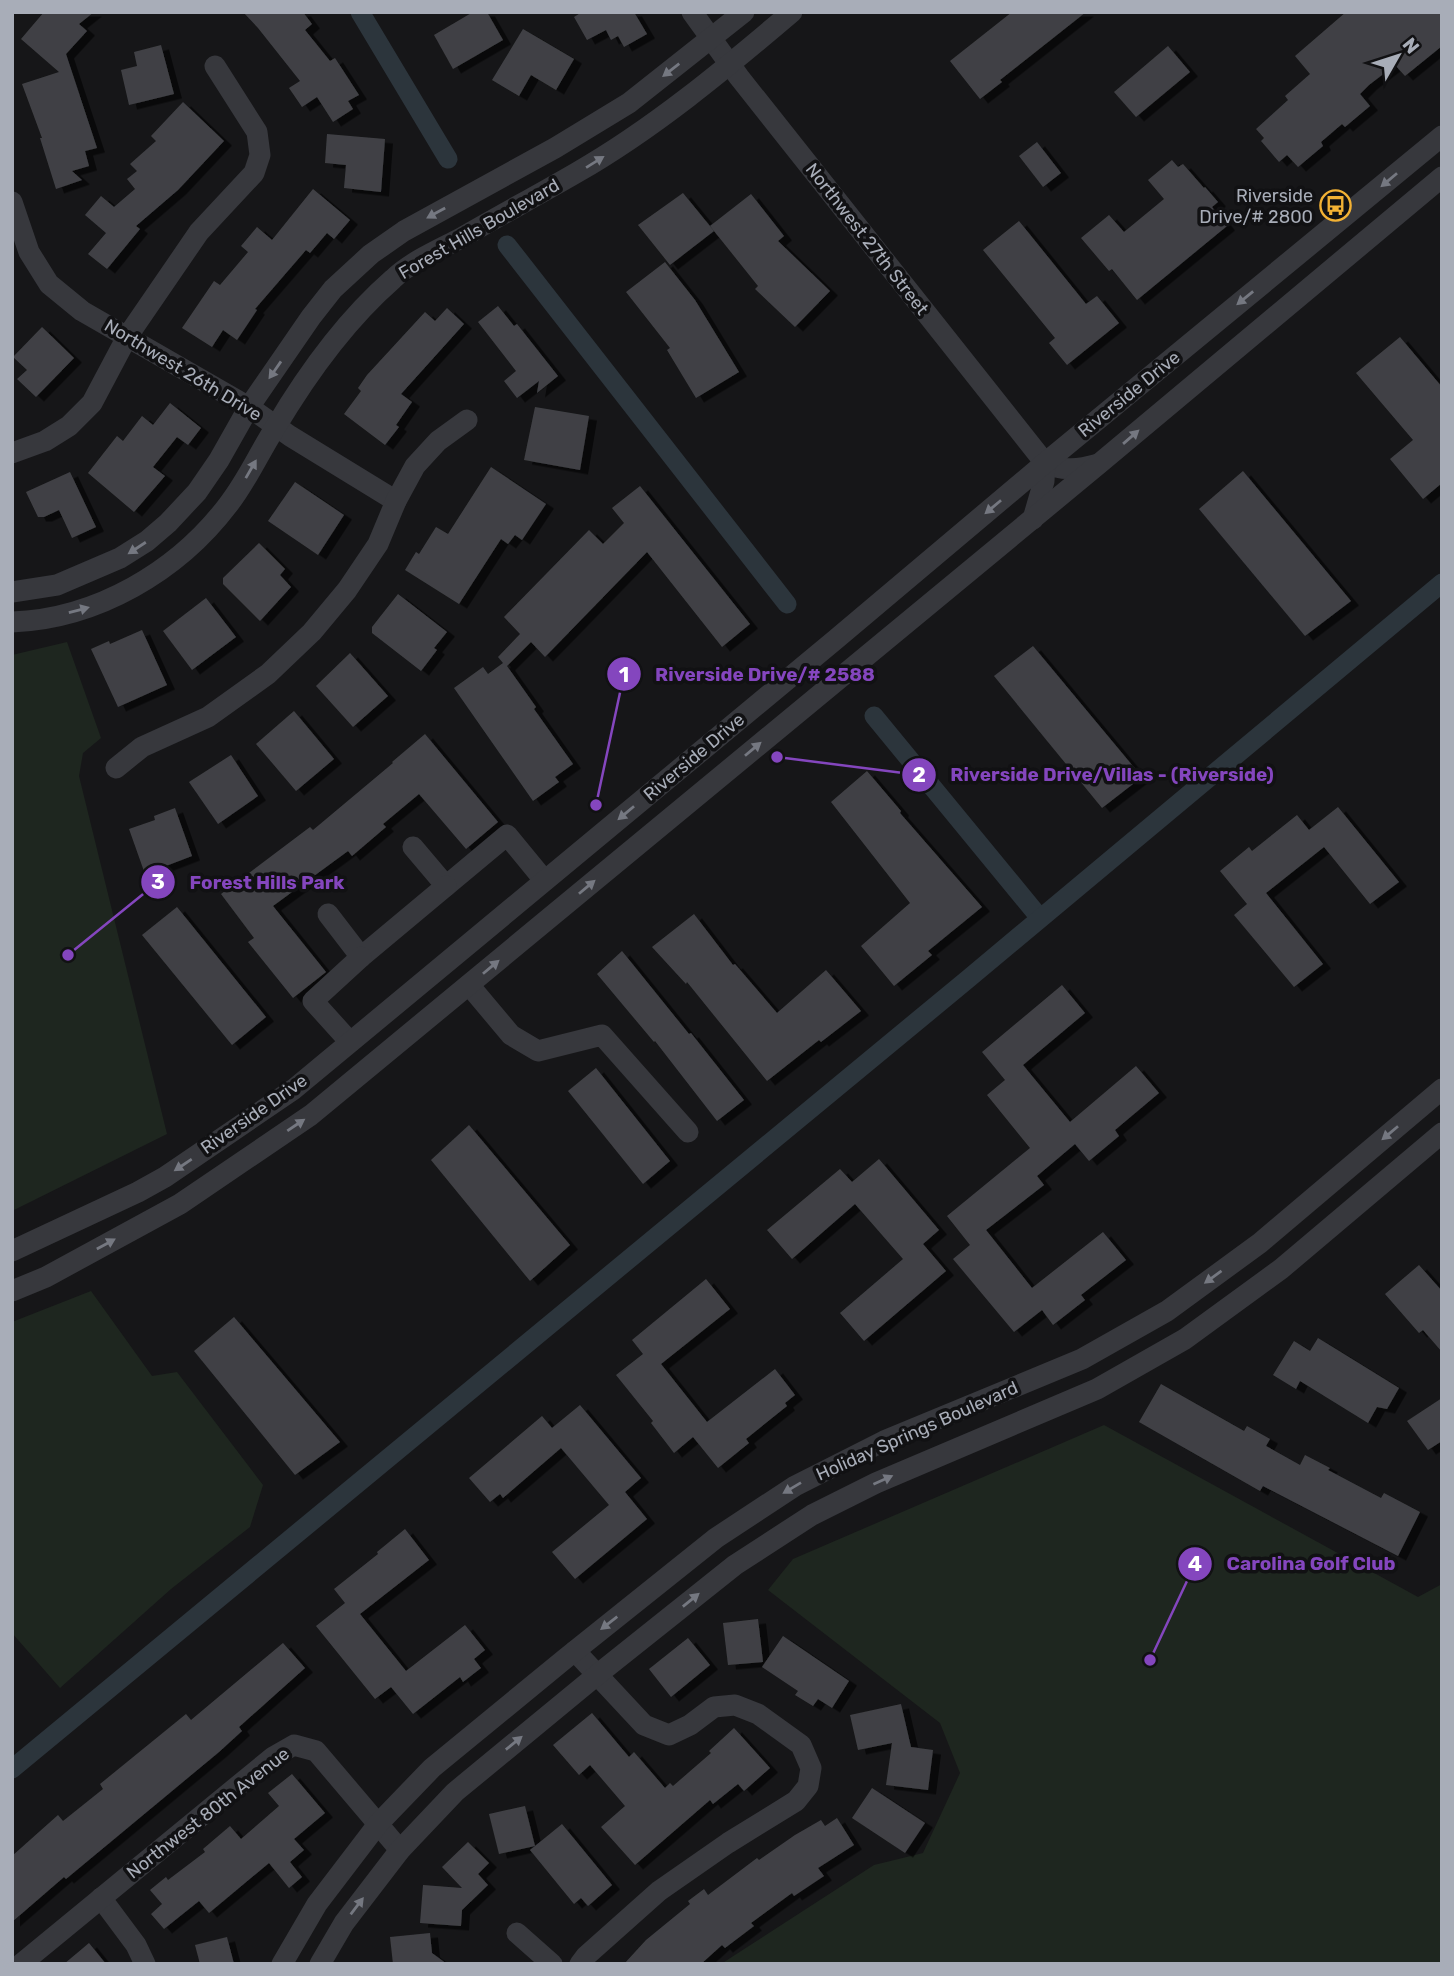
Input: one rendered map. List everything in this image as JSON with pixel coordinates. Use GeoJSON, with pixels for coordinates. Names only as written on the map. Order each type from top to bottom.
{"type":"FeatureCollection","features":[{"type":"Feature","properties":{"kind":"street","name":"Northwest 27th Street"},"geometry":{"type":"LineString","coordinates":[[692,12],[1045,463]]}},
{"type":"Feature","properties":{"kind":"street","name":"Forest Hills Boulevard"},"geometry":{"type":"LineString","coordinates":[[20,591],[57,585],[120,558],[147,541],[168,523],[197,492],[212,471],[249,407],[311,317],[333,289],[371,254],[404,231],[555,148],[629,103],[744,12]]}},
{"type":"Feature","properties":{"kind":"street","name":"Forest Hills Boulevard"},"geometry":{"type":"LineString","coordinates":[[22,622],[89,608],[144,582],[177,557],[208,529],[229,504],[314,369],[358,315],[394,278],[623,144],[731,65],[792,12]]}},
{"type":"Feature","properties":{"kind":"street"},"geometry":{"type":"LineString","coordinates":[[12,453],[46,441],[69,426],[92,403],[127,337],[199,232],[254,173],[260,155],[257,132],[215,66]]}},
{"type":"Feature","properties":{"kind":"street","name":"Riverside Drive"},"geometry":{"type":"LineString","coordinates":[[12,1251],[165,1177],[294,1088],[1442,136]]}},
{"type":"Feature","properties":{"kind":"street","name":"Riverside Drive"},"geometry":{"type":"LineString","coordinates":[[12,1291],[46,1277],[190,1197],[312,1115],[1442,177]]}},
{"type":"Feature","properties":{"kind":"street"},"geometry":{"type":"LineString","coordinates":[[468,195],[483,225]]}},
{"type":"Feature","properties":{"kind":"street","name":"Northwest 26th Drive"},"geometry":{"type":"LineString","coordinates":[[12,202],[29,251],[49,284],[82,311],[249,407],[396,501]]}},
{"type":"Feature","properties":{"kind":"street"},"geometry":{"type":"LineString","coordinates":[[116,768],[142,747],[208,717],[268,674],[312,632],[347,590],[378,544],[396,501],[415,466],[438,441],[467,419]]}},
{"type":"Feature","properties":{"kind":"street"},"geometry":{"type":"LineString","coordinates":[[1033,519],[1044,481],[1045,463],[1055,468],[1071,469],[1100,463]]}},
{"type":"Feature","properties":{"kind":"street"},"geometry":{"type":"LineString","coordinates":[[20,591],[22,622]]}},
{"type":"Feature","properties":{"kind":"street"},"geometry":{"type":"LineString","coordinates":[[349,1042],[313,1001],[361,957],[507,835],[544,880]]}},
{"type":"Feature","properties":{"kind":"street"},"geometry":{"type":"LineString","coordinates":[[413,847],[446,886]]}},
{"type":"Feature","properties":{"kind":"street"},"geometry":{"type":"LineString","coordinates":[[328,914],[361,957]]}},
{"type":"Feature","properties":{"kind":"street"},"geometry":{"type":"LineString","coordinates":[[469,985],[511,1035],[538,1051],[602,1035],[688,1132]]}},
{"type":"Feature","properties":{"kind":"street","name":"Holiday Springs Boulevard"},"geometry":{"type":"LineString","coordinates":[[282,1964],[317,1904],[378,1824],[432,1768],[716,1538],[795,1486],[884,1441],[1082,1359],[1167,1311],[1260,1243],[1442,1089]]}},
{"type":"Feature","properties":{"kind":"street","name":"Holiday Springs Boulevard"},"geometry":{"type":"LineString","coordinates":[[320,1964],[344,1923],[400,1850],[455,1793],[735,1565],[811,1515],[876,1483],[1097,1389],[1185,1339],[1281,1269],[1442,1133]]}},
{"type":"Feature","properties":{"kind":"street"},"geometry":{"type":"LineString","coordinates":[[1295,1213],[1317,1238]]}},
{"type":"Feature","properties":{"kind":"street"},"geometry":{"type":"LineString","coordinates":[[575,1651],[644,1725],[670,1735],[690,1725],[714,1707],[735,1705],[758,1714],[801,1745],[811,1768],[808,1786],[796,1801],[728,1843],[659,1891],[580,1964]]}},
{"type":"Feature","properties":{"kind":"street","name":"Northwest 80th Avenue"},"geometry":{"type":"LineString","coordinates":[[21,1964],[273,1757],[295,1745],[316,1751],[400,1850]]}},
{"type":"Feature","properties":{"kind":"street"},"geometry":{"type":"LineString","coordinates":[[101,1898],[136,1945],[145,1964]]}},
{"type":"Feature","properties":{"kind":"street"},"geometry":{"type":"LineString","coordinates":[[517,1933],[552,1964]]}},
{"type":"Feature","properties":{"kind":"shaded area"},"geometry":{"type":"Polygon","coordinates":[[[67,642],[101,738],[83,753],[79,776],[167,1134],[12,1211],[12,655],[67,642]]]}},
{"type":"Feature","properties":{"kind":"shaded area"},"geometry":{"type":"Polygon","coordinates":[[[91,1291],[152,1376],[177,1372],[263,1485],[250,1527],[171,1589],[60,1688],[12,1633],[12,1322],[91,1291]]]}},
{"type":"Feature","properties":{"kind":"shaded area"},"geometry":{"type":"Polygon","coordinates":[[[1104,1425],[1418,1597],[1442,1584],[1442,1964],[721,1964],[874,1865],[923,1853],[960,1773],[940,1723],[768,1590],[793,1559],[1104,1425]]]}},
{"type":"Feature","properties":{"kind":"building"},"geometry":{"type":"Polygon","coordinates":[[[44,12],[94,12],[79,24],[87,31],[66,54],[97,148],[85,151],[89,166],[72,171],[82,180],[56,189],[42,138],[22,84],[59,72],[21,39],[44,12]]]}},
{"type":"Feature","properties":{"kind":"building"},"geometry":{"type":"Polygon","coordinates":[[[243,12],[303,12],[312,24],[305,30],[330,61],[335,58],[359,95],[348,101],[353,109],[333,122],[317,97],[302,107],[289,88],[300,81],[243,12]]]}},
{"type":"Feature","properties":{"kind":"building"},"geometry":{"type":"Polygon","coordinates":[[[473,12],[487,12],[503,40],[453,69],[434,35],[473,12]]]}},
{"type":"Feature","properties":{"kind":"building"},"geometry":{"type":"Polygon","coordinates":[[[582,12],[634,12],[647,34],[624,47],[618,36],[611,40],[606,30],[587,40],[574,17],[582,12]]]}},
{"type":"Feature","properties":{"kind":"building"},"geometry":{"type":"Polygon","coordinates":[[[1012,12],[1086,12],[980,99],[950,61],[1012,12]]]}},
{"type":"Feature","properties":{"kind":"building"},"geometry":{"type":"Polygon","coordinates":[[[1346,12],[1442,12],[1442,46],[1405,76],[1395,65],[1369,85],[1360,94],[1370,106],[1345,127],[1342,124],[1321,142],[1323,146],[1298,167],[1287,155],[1279,162],[1261,141],[1264,138],[1256,129],[1288,100],[1285,96],[1310,74],[1295,56],[1346,12]]]}},
{"type":"Feature","properties":{"kind":"building"},"geometry":{"type":"Polygon","coordinates":[[[523,29],[574,59],[556,90],[531,75],[519,96],[492,80],[523,29]]]}},
{"type":"Feature","properties":{"kind":"building"},"geometry":{"type":"Polygon","coordinates":[[[161,45],[174,94],[129,105],[121,70],[137,66],[134,52],[161,45]]]}},
{"type":"Feature","properties":{"kind":"building"},"geometry":{"type":"Polygon","coordinates":[[[1168,46],[1190,72],[1136,117],[1114,92],[1168,46]]]}},
{"type":"Feature","properties":{"kind":"building"},"geometry":{"type":"Polygon","coordinates":[[[183,102],[224,141],[178,190],[136,226],[140,229],[107,269],[88,254],[106,233],[85,215],[101,196],[114,207],[135,189],[127,179],[137,171],[130,164],[156,141],[151,136],[183,102]]]}},
{"type":"Feature","properties":{"kind":"building"},"geometry":{"type":"Polygon","coordinates":[[[327,134],[385,139],[381,192],[344,188],[346,165],[325,163],[327,134]]]}},
{"type":"Feature","properties":{"kind":"building"},"geometry":{"type":"Polygon","coordinates":[[[1037,142],[1061,173],[1043,187],[1019,156],[1037,142]]]}},
{"type":"Feature","properties":{"kind":"building"},"geometry":{"type":"Polygon","coordinates":[[[1172,160],[1178,167],[1183,164],[1218,202],[1212,207],[1227,226],[1137,300],[1112,269],[1109,271],[1081,238],[1109,215],[1124,232],[1164,199],[1148,180],[1172,160]]]}},
{"type":"Feature","properties":{"kind":"building"},"geometry":{"type":"Polygon","coordinates":[[[313,189],[350,220],[334,239],[327,233],[310,253],[306,250],[255,309],[257,310],[237,340],[223,330],[212,347],[182,328],[214,281],[220,285],[248,252],[241,246],[257,227],[272,240],[313,189]]]}},
{"type":"Feature","properties":{"kind":"building"},"geometry":{"type":"Polygon","coordinates":[[[683,193],[714,231],[670,265],[638,225],[683,193]]]}},
{"type":"Feature","properties":{"kind":"building"},"geometry":{"type":"Polygon","coordinates":[[[751,194],[784,236],[778,241],[830,291],[795,327],[755,289],[758,286],[710,226],[751,194]]]}},
{"type":"Feature","properties":{"kind":"building"},"geometry":{"type":"Polygon","coordinates":[[[1019,221],[1086,304],[1097,296],[1119,323],[1067,365],[1049,343],[1055,338],[983,250],[1019,221]]]}},
{"type":"Feature","properties":{"kind":"building"},"geometry":{"type":"Polygon","coordinates":[[[665,262],[695,300],[739,372],[696,398],[667,350],[670,348],[626,292],[665,262]]]}},
{"type":"Feature","properties":{"kind":"building"},"geometry":{"type":"Polygon","coordinates":[[[498,306],[514,326],[517,324],[558,376],[537,393],[539,381],[517,398],[504,381],[516,371],[478,322],[498,306]]]}},
{"type":"Feature","properties":{"kind":"building"},"geometry":{"type":"Polygon","coordinates":[[[447,308],[464,324],[401,394],[412,402],[396,425],[399,427],[385,445],[344,414],[361,391],[358,388],[367,375],[425,312],[435,321],[447,308]]]}},
{"type":"Feature","properties":{"kind":"building"},"geometry":{"type":"Polygon","coordinates":[[[42,327],[74,358],[36,397],[17,379],[27,370],[13,357],[42,327]]]}},
{"type":"Feature","properties":{"kind":"building"},"geometry":{"type":"Polygon","coordinates":[[[1400,337],[1442,387],[1442,483],[1423,499],[1390,459],[1413,440],[1356,373],[1400,337]]]}},
{"type":"Feature","properties":{"kind":"building"},"geometry":{"type":"Polygon","coordinates":[[[170,403],[201,428],[188,445],[177,437],[153,467],[165,476],[134,512],[88,473],[117,436],[123,441],[142,416],[153,425],[170,403]]]}},
{"type":"Feature","properties":{"kind":"building"},"geometry":{"type":"Polygon","coordinates":[[[535,407],[589,416],[580,470],[524,460],[535,407]]]}},
{"type":"Feature","properties":{"kind":"building"},"geometry":{"type":"Polygon","coordinates":[[[491,467],[546,504],[522,540],[515,535],[508,544],[501,539],[459,604],[405,570],[436,527],[448,534],[491,467]]]}},
{"type":"Feature","properties":{"kind":"building"},"geometry":{"type":"Polygon","coordinates":[[[1243,471],[1351,601],[1305,636],[1199,509],[1243,471]]]}},
{"type":"Feature","properties":{"kind":"building"},"geometry":{"type":"Polygon","coordinates":[[[70,472],[96,527],[72,538],[59,510],[38,517],[26,492],[70,472]]]}},
{"type":"Feature","properties":{"kind":"building"},"geometry":{"type":"Polygon","coordinates":[[[295,482],[344,515],[318,555],[268,521],[295,482]]]}},
{"type":"Feature","properties":{"kind":"building"},"geometry":{"type":"Polygon","coordinates":[[[640,486],[750,624],[722,647],[647,552],[545,657],[531,642],[507,666],[573,764],[555,777],[559,782],[533,801],[454,688],[483,667],[488,674],[503,663],[498,657],[520,634],[504,617],[589,530],[603,544],[624,523],[612,508],[640,486]]]}},
{"type":"Feature","properties":{"kind":"building"},"geometry":{"type":"Polygon","coordinates":[[[259,543],[285,569],[280,575],[291,587],[260,621],[223,584],[223,578],[259,543]]]}},
{"type":"Feature","properties":{"kind":"building"},"geometry":{"type":"Polygon","coordinates":[[[398,594],[447,632],[421,671],[372,633],[372,627],[398,594]]]}},
{"type":"Feature","properties":{"kind":"building"},"geometry":{"type":"Polygon","coordinates":[[[206,598],[236,637],[192,670],[163,631],[206,598]]]}},
{"type":"Feature","properties":{"kind":"building"},"geometry":{"type":"Polygon","coordinates":[[[142,630],[167,685],[118,707],[91,649],[142,630]]]}},
{"type":"Feature","properties":{"kind":"building"},"geometry":{"type":"Polygon","coordinates":[[[1033,646],[1142,777],[1102,808],[994,676],[1033,646]]]}},
{"type":"Feature","properties":{"kind":"building"},"geometry":{"type":"Polygon","coordinates":[[[350,653],[388,696],[353,727],[316,686],[350,653]]]}},
{"type":"Feature","properties":{"kind":"building"},"geometry":{"type":"Polygon","coordinates":[[[294,711],[334,759],[296,791],[256,744],[294,711]]]}},
{"type":"Feature","properties":{"kind":"building"},"geometry":{"type":"Polygon","coordinates":[[[425,734],[498,822],[466,849],[419,794],[383,824],[386,827],[352,856],[348,851],[273,906],[326,972],[293,998],[248,942],[254,938],[221,894],[310,827],[313,830],[425,734]]]}},
{"type":"Feature","properties":{"kind":"building"},"geometry":{"type":"Polygon","coordinates":[[[231,755],[258,796],[218,824],[189,782],[231,755]]]}},
{"type":"Feature","properties":{"kind":"building"},"geometry":{"type":"Polygon","coordinates":[[[867,771],[982,907],[928,951],[932,955],[894,986],[861,946],[910,903],[831,802],[867,771]]]}},
{"type":"Feature","properties":{"kind":"building"},"geometry":{"type":"Polygon","coordinates":[[[1338,807],[1399,882],[1370,904],[1324,847],[1266,893],[1323,964],[1294,987],[1234,915],[1247,904],[1220,871],[1249,847],[1252,851],[1297,815],[1309,830],[1338,807]]]}},
{"type":"Feature","properties":{"kind":"building"},"geometry":{"type":"Polygon","coordinates":[[[175,808],[192,856],[145,874],[129,829],[155,820],[154,816],[175,808]]]}},
{"type":"Feature","properties":{"kind":"building"},"geometry":{"type":"Polygon","coordinates":[[[177,907],[266,1017],[232,1045],[142,935],[177,907]]]}},
{"type":"Feature","properties":{"kind":"building"},"geometry":{"type":"Polygon","coordinates":[[[694,914],[733,965],[735,964],[777,1013],[826,970],[861,1011],[767,1081],[687,982],[686,984],[652,947],[694,914]]]}},
{"type":"Feature","properties":{"kind":"building"},"geometry":{"type":"Polygon","coordinates":[[[622,951],[744,1100],[717,1121],[655,1041],[597,974],[622,951]]]}},
{"type":"Feature","properties":{"kind":"building"},"geometry":{"type":"Polygon","coordinates":[[[1062,985],[1085,1013],[1023,1065],[1070,1122],[1136,1066],[1159,1093],[1115,1130],[1119,1136],[1089,1161],[1075,1144],[1037,1176],[1044,1185],[986,1230],[1032,1288],[1103,1232],[1126,1260],[1081,1295],[1085,1300],[1053,1325],[1042,1310],[1014,1332],[953,1259],[970,1245],[947,1216],[1030,1148],[987,1095],[1005,1080],[982,1052],[1062,985]]]}},
{"type":"Feature","properties":{"kind":"building"},"geometry":{"type":"Polygon","coordinates":[[[596,1068],[670,1161],[643,1184],[568,1091],[596,1068]]]}},
{"type":"Feature","properties":{"kind":"building"},"geometry":{"type":"Polygon","coordinates":[[[469,1125],[570,1245],[530,1281],[431,1160],[469,1125]]]}},
{"type":"Feature","properties":{"kind":"building"},"geometry":{"type":"Polygon","coordinates":[[[879,1159],[939,1230],[923,1244],[946,1271],[864,1341],[840,1313],[903,1259],[855,1204],[792,1259],[767,1230],[840,1169],[852,1182],[879,1159]]]}},
{"type":"Feature","properties":{"kind":"building"},"geometry":{"type":"Polygon","coordinates":[[[1419,1265],[1442,1291],[1442,1352],[1423,1330],[1419,1333],[1385,1294],[1419,1265]]]}},
{"type":"Feature","properties":{"kind":"building"},"geometry":{"type":"Polygon","coordinates":[[[706,1279],[730,1309],[661,1364],[707,1422],[775,1369],[795,1395],[785,1403],[787,1406],[746,1439],[749,1443],[718,1468],[693,1437],[674,1453],[651,1423],[653,1421],[616,1375],[643,1354],[632,1340],[706,1279]]]}},
{"type":"Feature","properties":{"kind":"building"},"geometry":{"type":"Polygon","coordinates":[[[234,1317],[340,1442],[295,1475],[194,1351],[234,1317]]]}},
{"type":"Feature","properties":{"kind":"building"},"geometry":{"type":"Polygon","coordinates":[[[1318,1338],[1399,1388],[1387,1409],[1377,1407],[1368,1423],[1300,1381],[1296,1389],[1273,1375],[1294,1341],[1310,1351],[1318,1338]]]}},
{"type":"Feature","properties":{"kind":"building"},"geometry":{"type":"Polygon","coordinates":[[[1161,1384],[1244,1431],[1247,1426],[1270,1439],[1266,1446],[1300,1465],[1305,1455],[1381,1498],[1384,1493],[1420,1512],[1398,1556],[1263,1486],[1260,1491],[1139,1422],[1161,1384]]]}},
{"type":"Feature","properties":{"kind":"building"},"geometry":{"type":"Polygon","coordinates":[[[1442,1398],[1442,1441],[1428,1450],[1407,1421],[1442,1398]]]}},
{"type":"Feature","properties":{"kind":"building"},"geometry":{"type":"Polygon","coordinates":[[[580,1405],[641,1478],[625,1492],[647,1519],[575,1579],[552,1552],[609,1505],[561,1448],[503,1498],[500,1494],[490,1502],[469,1478],[542,1416],[552,1428],[580,1405]]]}},
{"type":"Feature","properties":{"kind":"building"},"geometry":{"type":"Polygon","coordinates":[[[405,1529],[429,1560],[360,1614],[406,1671],[465,1625],[485,1650],[474,1659],[481,1668],[463,1682],[460,1677],[413,1714],[391,1687],[375,1699],[316,1626],[345,1603],[334,1589],[405,1529]]]}},
{"type":"Feature","properties":{"kind":"building"},"geometry":{"type":"Polygon","coordinates":[[[758,1619],[763,1662],[728,1665],[723,1623],[758,1619]]]}},
{"type":"Feature","properties":{"kind":"building"},"geometry":{"type":"Polygon","coordinates":[[[783,1636],[849,1681],[832,1708],[818,1699],[813,1706],[795,1695],[798,1691],[762,1667],[783,1636]]]}},
{"type":"Feature","properties":{"kind":"building"},"geometry":{"type":"Polygon","coordinates":[[[688,1638],[710,1665],[671,1697],[649,1669],[688,1638]]]}},
{"type":"Feature","properties":{"kind":"building"},"geometry":{"type":"Polygon","coordinates":[[[283,1643],[305,1668],[239,1727],[242,1731],[219,1752],[12,1922],[12,1856],[58,1815],[63,1821],[103,1789],[100,1784],[186,1714],[191,1720],[283,1643]]]}},
{"type":"Feature","properties":{"kind":"building"},"geometry":{"type":"Polygon","coordinates":[[[901,1704],[911,1747],[933,1750],[928,1790],[886,1785],[892,1743],[858,1750],[850,1715],[901,1704]]]}},
{"type":"Feature","properties":{"kind":"building"},"geometry":{"type":"Polygon","coordinates":[[[592,1713],[629,1757],[634,1752],[665,1788],[670,1783],[673,1786],[711,1753],[709,1751],[734,1728],[770,1768],[744,1791],[738,1784],[713,1804],[710,1800],[635,1865],[601,1827],[625,1806],[590,1765],[579,1775],[553,1745],[592,1713]]]}},
{"type":"Feature","properties":{"kind":"building"},"geometry":{"type":"Polygon","coordinates":[[[292,1774],[325,1813],[294,1839],[304,1850],[290,1862],[302,1877],[289,1888],[269,1863],[209,1913],[199,1901],[164,1929],[151,1914],[162,1904],[150,1890],[205,1852],[203,1849],[230,1826],[241,1839],[279,1806],[268,1793],[292,1774]]]}},
{"type":"Feature","properties":{"kind":"building"},"geometry":{"type":"Polygon","coordinates":[[[872,1788],[925,1823],[905,1853],[852,1818],[872,1788]]]}},
{"type":"Feature","properties":{"kind":"building"},"geometry":{"type":"Polygon","coordinates":[[[525,1806],[535,1846],[499,1854],[489,1814],[525,1806]]]}},
{"type":"Feature","properties":{"kind":"building"},"geometry":{"type":"Polygon","coordinates":[[[837,1818],[854,1845],[818,1868],[824,1876],[794,1896],[792,1893],[751,1923],[754,1926],[725,1948],[722,1945],[701,1964],[624,1964],[646,1940],[704,1889],[708,1895],[757,1858],[759,1860],[795,1835],[821,1820],[825,1826],[837,1818]]]}},
{"type":"Feature","properties":{"kind":"building"},"geometry":{"type":"Polygon","coordinates":[[[562,1824],[612,1885],[588,1906],[581,1898],[574,1904],[530,1850],[562,1824]]]}},
{"type":"Feature","properties":{"kind":"building"},"geometry":{"type":"Polygon","coordinates":[[[468,1842],[489,1863],[478,1874],[488,1885],[462,1910],[461,1926],[420,1923],[423,1885],[462,1888],[442,1867],[468,1842]]]}},
{"type":"Feature","properties":{"kind":"building"},"geometry":{"type":"Polygon","coordinates":[[[430,1933],[432,1953],[447,1964],[393,1964],[390,1937],[430,1933]]]}},
{"type":"Feature","properties":{"kind":"building"},"geometry":{"type":"Polygon","coordinates":[[[227,1937],[234,1964],[200,1964],[195,1945],[227,1937]]]}},
{"type":"Feature","properties":{"kind":"building"},"geometry":{"type":"Polygon","coordinates":[[[89,1943],[106,1964],[64,1964],[89,1943]]]}},
{"type":"Feature","properties":{"kind":"waterway"},"geometry":{"type":"LineString","coordinates":[[360,12],[448,159]]}},
{"type":"Feature","properties":{"kind":"waterway"},"geometry":{"type":"LineString","coordinates":[[507,245],[787,604]]}},
{"type":"Feature","properties":{"kind":"waterway"},"geometry":{"type":"LineString","coordinates":[[12,1769],[968,979],[1442,583]]}},
{"type":"Feature","properties":{"kind":"waterway"},"geometry":{"type":"LineString","coordinates":[[874,716],[1040,918]]}},
{"type":"Feature","properties":{"kind":"place","name":"Riverside Drive/# 2800"},"geometry":{"type":"Point","coordinates":[1336,206]}},
{"type":"Feature","properties":{"kind":"place","name":"Riverside Drive/Villas - (Riverside)"},"geometry":{"type":"Point","coordinates":[777,757]}},
{"type":"Feature","properties":{"kind":"place","name":"Riverside Drive/# 2588"},"geometry":{"type":"Point","coordinates":[596,805]}},
{"type":"Feature","properties":{"kind":"place","name":"Forest Hills Park"},"geometry":{"type":"Point","coordinates":[68,955]}},
{"type":"Feature","properties":{"kind":"place","name":"Carolina Golf Club"},"geometry":{"type":"Point","coordinates":[1150,1660]}}]}
